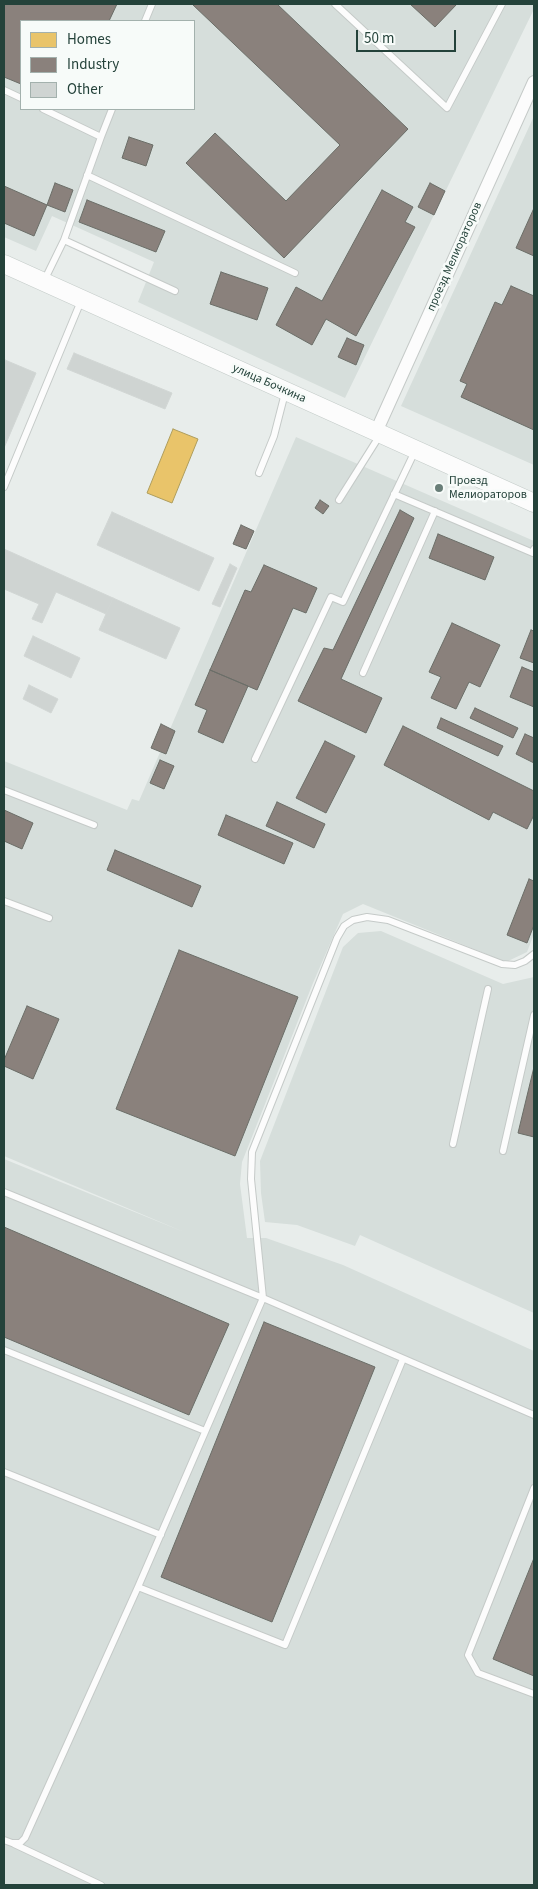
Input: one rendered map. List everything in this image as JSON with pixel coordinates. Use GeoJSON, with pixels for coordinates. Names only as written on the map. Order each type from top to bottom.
{"type":"FeatureCollection","features":[{"type":"Feature","properties":{"kind":"street","name":"проезд Мелиораторов"},"geometry":{"type":"LineString","coordinates":[[378,433],[534,82]]}},
{"type":"Feature","properties":{"kind":"street","name":"улица Бочкина"},"geometry":{"type":"LineString","coordinates":[[4,264],[534,503]]}},
{"type":"Feature","properties":{"kind":"lane"},"geometry":{"type":"LineString","coordinates":[[145,20],[152,4]]}},
{"type":"Feature","properties":{"kind":"lane"},"geometry":{"type":"LineString","coordinates":[[335,4],[447,108],[502,4]]}},
{"type":"Feature","properties":{"kind":"lane"},"geometry":{"type":"LineString","coordinates":[[4,90],[20,98]]}},
{"type":"Feature","properties":{"kind":"lane"},"geometry":{"type":"LineString","coordinates":[[45,110],[101,137]]}},
{"type":"Feature","properties":{"kind":"lane"},"geometry":{"type":"LineString","coordinates":[[44,282],[64,240],[112,110]]}},
{"type":"Feature","properties":{"kind":"lane"},"geometry":{"type":"LineString","coordinates":[[87,175],[295,273]]}},
{"type":"Feature","properties":{"kind":"lane"},"geometry":{"type":"LineString","coordinates":[[64,240],[175,291]]}},
{"type":"Feature","properties":{"kind":"lane"},"geometry":{"type":"LineString","coordinates":[[4,487],[82,300]]}},
{"type":"Feature","properties":{"kind":"lane"},"geometry":{"type":"LineString","coordinates":[[259,473],[274,436],[285,392]]}},
{"type":"Feature","properties":{"kind":"lane"},"geometry":{"type":"LineString","coordinates":[[339,500],[378,433]]}},
{"type":"Feature","properties":{"kind":"lane"},"geometry":{"type":"LineString","coordinates":[[255,759],[331,597],[343,602],[415,450]]}},
{"type":"Feature","properties":{"kind":"lane"},"geometry":{"type":"LineString","coordinates":[[394,494],[532,554],[534,550]]}},
{"type":"Feature","properties":{"kind":"lane"},"geometry":{"type":"LineString","coordinates":[[363,673],[435,511]]}},
{"type":"Feature","properties":{"kind":"lane"},"geometry":{"type":"LineString","coordinates":[[4,790],[94,825]]}},
{"type":"Feature","properties":{"kind":"lane"},"geometry":{"type":"LineString","coordinates":[[4,901],[49,918]]}},
{"type":"Feature","properties":{"kind":"lane"},"geometry":{"type":"LineString","coordinates":[[12,1843],[20,1842],[25,1838],[138,1588],[263,1298],[251,1179],[252,1152],[337,938],[344,926],[353,920],[367,917],[388,920],[502,964],[515,965],[525,961],[534,954]]}},
{"type":"Feature","properties":{"kind":"lane"},"geometry":{"type":"LineString","coordinates":[[452,1144],[488,989]]}},
{"type":"Feature","properties":{"kind":"lane"},"geometry":{"type":"LineString","coordinates":[[503,1151],[534,1015]]}},
{"type":"Feature","properties":{"kind":"lane"},"geometry":{"type":"LineString","coordinates":[[4,1192],[263,1298],[534,1415]]}},
{"type":"Feature","properties":{"kind":"lane"},"geometry":{"type":"LineString","coordinates":[[4,1350],[206,1431]]}},
{"type":"Feature","properties":{"kind":"lane"},"geometry":{"type":"LineString","coordinates":[[138,1588],[285,1645],[403,1359]]}},
{"type":"Feature","properties":{"kind":"lane"},"geometry":{"type":"LineString","coordinates":[[4,1472],[161,1535]]}},
{"type":"Feature","properties":{"kind":"lane"},"geometry":{"type":"LineString","coordinates":[[534,1488],[468,1655],[478,1674],[534,1694]]}},
{"type":"Feature","properties":{"kind":"lane"},"geometry":{"type":"LineString","coordinates":[[4,1840],[102,1885]]}},
{"type":"Feature","properties":{"kind":"shaded area"},"geometry":{"type":"Polygon","coordinates":[[[4,4],[534,4],[534,9],[345,398],[138,302],[154,262],[52,216],[36,251],[4,237],[4,4]]]}},
{"type":"Feature","properties":{"kind":"shaded area"},"geometry":{"type":"Polygon","coordinates":[[[534,116],[534,465],[401,406],[534,116]]]}},
{"type":"Feature","properties":{"kind":"shaded area"},"geometry":{"type":"Polygon","coordinates":[[[296,437],[534,541],[534,934],[527,952],[506,962],[363,904],[343,914],[313,983],[242,1162],[240,1184],[247,1238],[266,1238],[343,1265],[534,1351],[534,1885],[4,1885],[4,1159],[184,1232],[4,1156],[4,761],[127,810],[132,799],[139,801],[296,437]]]}},
{"type":"Feature","properties":{"kind":"shaded area"},"geometry":{"type":"Polygon","coordinates":[[[381,931],[503,984],[534,977],[534,1313],[360,1235],[355,1246],[297,1225],[265,1222],[261,1193],[260,1161],[343,947],[358,933],[381,931]]]}},
{"type":"Feature","properties":{"kind":"building: Homes"},"geometry":{"type":"Polygon","coordinates":[[[173,429],[198,439],[172,503],[147,493],[173,429]]]}},
{"type":"Feature","properties":{"kind":"building: Industry"},"geometry":{"type":"Polygon","coordinates":[[[4,4],[117,4],[109,20],[20,20],[20,84],[4,77],[4,4]]]}},
{"type":"Feature","properties":{"kind":"building: Industry"},"geometry":{"type":"Polygon","coordinates":[[[192,4],[277,4],[408,129],[284,258],[186,163],[215,133],[286,201],[340,145],[192,4]]]}},
{"type":"Feature","properties":{"kind":"building: Industry"},"geometry":{"type":"Polygon","coordinates":[[[410,4],[457,4],[435,27],[410,4]]]}},
{"type":"Feature","properties":{"kind":"building: Industry"},"geometry":{"type":"Polygon","coordinates":[[[129,137],[153,145],[146,166],[122,158],[129,137]]]}},
{"type":"Feature","properties":{"kind":"building: Industry"},"geometry":{"type":"Polygon","coordinates":[[[55,183],[73,190],[65,212],[47,205],[55,183]]]}},
{"type":"Feature","properties":{"kind":"building: Industry"},"geometry":{"type":"Polygon","coordinates":[[[430,183],[445,191],[434,215],[418,207],[430,183]]]}},
{"type":"Feature","properties":{"kind":"building: Industry"},"geometry":{"type":"Polygon","coordinates":[[[4,186],[47,205],[34,236],[4,223],[4,186]]]}},
{"type":"Feature","properties":{"kind":"building: Industry"},"geometry":{"type":"Polygon","coordinates":[[[382,190],[413,207],[405,222],[415,227],[356,336],[326,319],[312,345],[276,325],[296,287],[322,301],[382,190]]]}},
{"type":"Feature","properties":{"kind":"building: Industry"},"geometry":{"type":"Polygon","coordinates":[[[87,200],[165,231],[156,252],[79,222],[87,200]]]}},
{"type":"Feature","properties":{"kind":"building: Industry"},"geometry":{"type":"Polygon","coordinates":[[[534,208],[534,256],[516,248],[534,208]]]}},
{"type":"Feature","properties":{"kind":"building: Industry"},"geometry":{"type":"Polygon","coordinates":[[[221,272],[268,288],[257,320],[210,304],[221,272]]]}},
{"type":"Feature","properties":{"kind":"building: Industry"},"geometry":{"type":"Polygon","coordinates":[[[511,286],[534,296],[534,430],[461,397],[467,384],[460,381],[495,302],[502,305],[511,286]]]}},
{"type":"Feature","properties":{"kind":"building: Industry"},"geometry":{"type":"Polygon","coordinates":[[[347,338],[364,345],[356,365],[338,357],[347,338]]]}},
{"type":"Feature","properties":{"kind":"building: Industry"},"geometry":{"type":"Polygon","coordinates":[[[320,500],[329,506],[323,514],[315,508],[320,500]]]}},
{"type":"Feature","properties":{"kind":"building: Industry"},"geometry":{"type":"Polygon","coordinates":[[[400,510],[414,518],[341,679],[382,698],[366,733],[298,701],[324,648],[333,650],[400,510]]]}},
{"type":"Feature","properties":{"kind":"building: Industry"},"geometry":{"type":"Polygon","coordinates":[[[241,525],[254,531],[246,549],[233,544],[241,525]]]}},
{"type":"Feature","properties":{"kind":"building: Industry"},"geometry":{"type":"Polygon","coordinates":[[[438,534],[494,557],[485,580],[429,558],[438,534]]]}},
{"type":"Feature","properties":{"kind":"building: Industry"},"geometry":{"type":"Polygon","coordinates":[[[264,565],[317,588],[306,613],[293,608],[257,690],[210,670],[245,590],[251,592],[264,565]]]}},
{"type":"Feature","properties":{"kind":"building: Industry"},"geometry":{"type":"Polygon","coordinates":[[[452,623],[500,645],[480,687],[469,682],[456,709],[431,698],[441,677],[429,672],[452,623]]]}},
{"type":"Feature","properties":{"kind":"building: Industry"},"geometry":{"type":"Polygon","coordinates":[[[531,630],[534,631],[534,663],[520,658],[531,630]]]}},
{"type":"Feature","properties":{"kind":"building: Industry"},"geometry":{"type":"Polygon","coordinates":[[[522,667],[534,672],[534,707],[510,697],[522,667]]]}},
{"type":"Feature","properties":{"kind":"building: Industry"},"geometry":{"type":"Polygon","coordinates":[[[210,670],[248,686],[223,743],[198,732],[207,710],[195,705],[210,670]]]}},
{"type":"Feature","properties":{"kind":"building: Industry"},"geometry":{"type":"Polygon","coordinates":[[[475,708],[518,728],[513,738],[470,718],[475,708]]]}},
{"type":"Feature","properties":{"kind":"building: Industry"},"geometry":{"type":"Polygon","coordinates":[[[441,718],[503,746],[498,756],[437,728],[441,718]]]}},
{"type":"Feature","properties":{"kind":"building: Industry"},"geometry":{"type":"Polygon","coordinates":[[[161,724],[175,731],[166,754],[151,748],[161,724]]]}},
{"type":"Feature","properties":{"kind":"building: Industry"},"geometry":{"type":"Polygon","coordinates":[[[403,726],[534,791],[534,815],[527,829],[493,812],[489,820],[384,765],[403,726]]]}},
{"type":"Feature","properties":{"kind":"building: Industry"},"geometry":{"type":"Polygon","coordinates":[[[525,734],[534,738],[534,763],[516,754],[525,734]]]}},
{"type":"Feature","properties":{"kind":"building: Industry"},"geometry":{"type":"Polygon","coordinates":[[[325,741],[355,756],[326,813],[296,798],[325,741]]]}},
{"type":"Feature","properties":{"kind":"building: Industry"},"geometry":{"type":"Polygon","coordinates":[[[160,760],[174,766],[164,789],[150,783],[160,760]]]}},
{"type":"Feature","properties":{"kind":"building: Industry"},"geometry":{"type":"Polygon","coordinates":[[[277,802],[325,824],[314,848],[266,826],[277,802]]]}},
{"type":"Feature","properties":{"kind":"building: Industry"},"geometry":{"type":"Polygon","coordinates":[[[4,810],[33,823],[22,849],[4,841],[4,810]]]}},
{"type":"Feature","properties":{"kind":"building: Industry"},"geometry":{"type":"Polygon","coordinates":[[[226,815],[293,843],[284,864],[218,835],[226,815]]]}},
{"type":"Feature","properties":{"kind":"building: Industry"},"geometry":{"type":"Polygon","coordinates":[[[115,850],[201,886],[192,907],[107,870],[115,850]]]}},
{"type":"Feature","properties":{"kind":"building: Industry"},"geometry":{"type":"Polygon","coordinates":[[[529,879],[534,881],[534,925],[527,943],[507,935],[529,879]]]}},
{"type":"Feature","properties":{"kind":"building: Industry"},"geometry":{"type":"Polygon","coordinates":[[[179,950],[298,997],[235,1156],[116,1109],[179,950]]]}},
{"type":"Feature","properties":{"kind":"building: Industry"},"geometry":{"type":"Polygon","coordinates":[[[27,1006],[59,1019],[33,1079],[4,1066],[4,1060],[27,1006]]]}},
{"type":"Feature","properties":{"kind":"building: Industry"},"geometry":{"type":"Polygon","coordinates":[[[534,1067],[534,1137],[518,1133],[534,1067]]]}},
{"type":"Feature","properties":{"kind":"building: Industry"},"geometry":{"type":"Polygon","coordinates":[[[4,1227],[229,1324],[189,1415],[4,1337],[4,1227]]]}},
{"type":"Feature","properties":{"kind":"building: Industry"},"geometry":{"type":"Polygon","coordinates":[[[264,1322],[375,1367],[272,1622],[161,1577],[264,1322]]]}},
{"type":"Feature","properties":{"kind":"building: Industry"},"geometry":{"type":"Polygon","coordinates":[[[534,1558],[534,1676],[493,1659],[534,1558]]]}},
{"type":"Feature","properties":{"kind":"building: Other"},"geometry":{"type":"Polygon","coordinates":[[[74,353],[172,393],[165,409],[67,369],[74,353]]]}},
{"type":"Feature","properties":{"kind":"building: Other"},"geometry":{"type":"Polygon","coordinates":[[[5,360],[36,373],[4,448],[4,364],[5,360]]]}},
{"type":"Feature","properties":{"kind":"building: Other"},"geometry":{"type":"Polygon","coordinates":[[[112,512],[214,558],[199,591],[97,545],[112,512]]]}},
{"type":"Feature","properties":{"kind":"building: Other"},"geometry":{"type":"Polygon","coordinates":[[[4,549],[113,598],[106,614],[56,592],[42,623],[32,619],[39,604],[4,589],[4,549]]]}},
{"type":"Feature","properties":{"kind":"building: Other"},"geometry":{"type":"Polygon","coordinates":[[[230,564],[237,568],[220,607],[212,604],[230,564]]]}},
{"type":"Feature","properties":{"kind":"building: Other"},"geometry":{"type":"Polygon","coordinates":[[[113,598],[180,628],[166,659],[99,630],[113,598]]]}},
{"type":"Feature","properties":{"kind":"building: Other"},"geometry":{"type":"Polygon","coordinates":[[[33,636],[80,658],[71,678],[24,656],[33,636]]]}},
{"type":"Feature","properties":{"kind":"building: Other"},"geometry":{"type":"Polygon","coordinates":[[[29,685],[58,699],[51,713],[23,699],[29,685]]]}},
{"type":"Feature","properties":{"kind":"place","name":"Проезд Мелиораторов"},"geometry":{"type":"Point","coordinates":[439,488]}}]}
